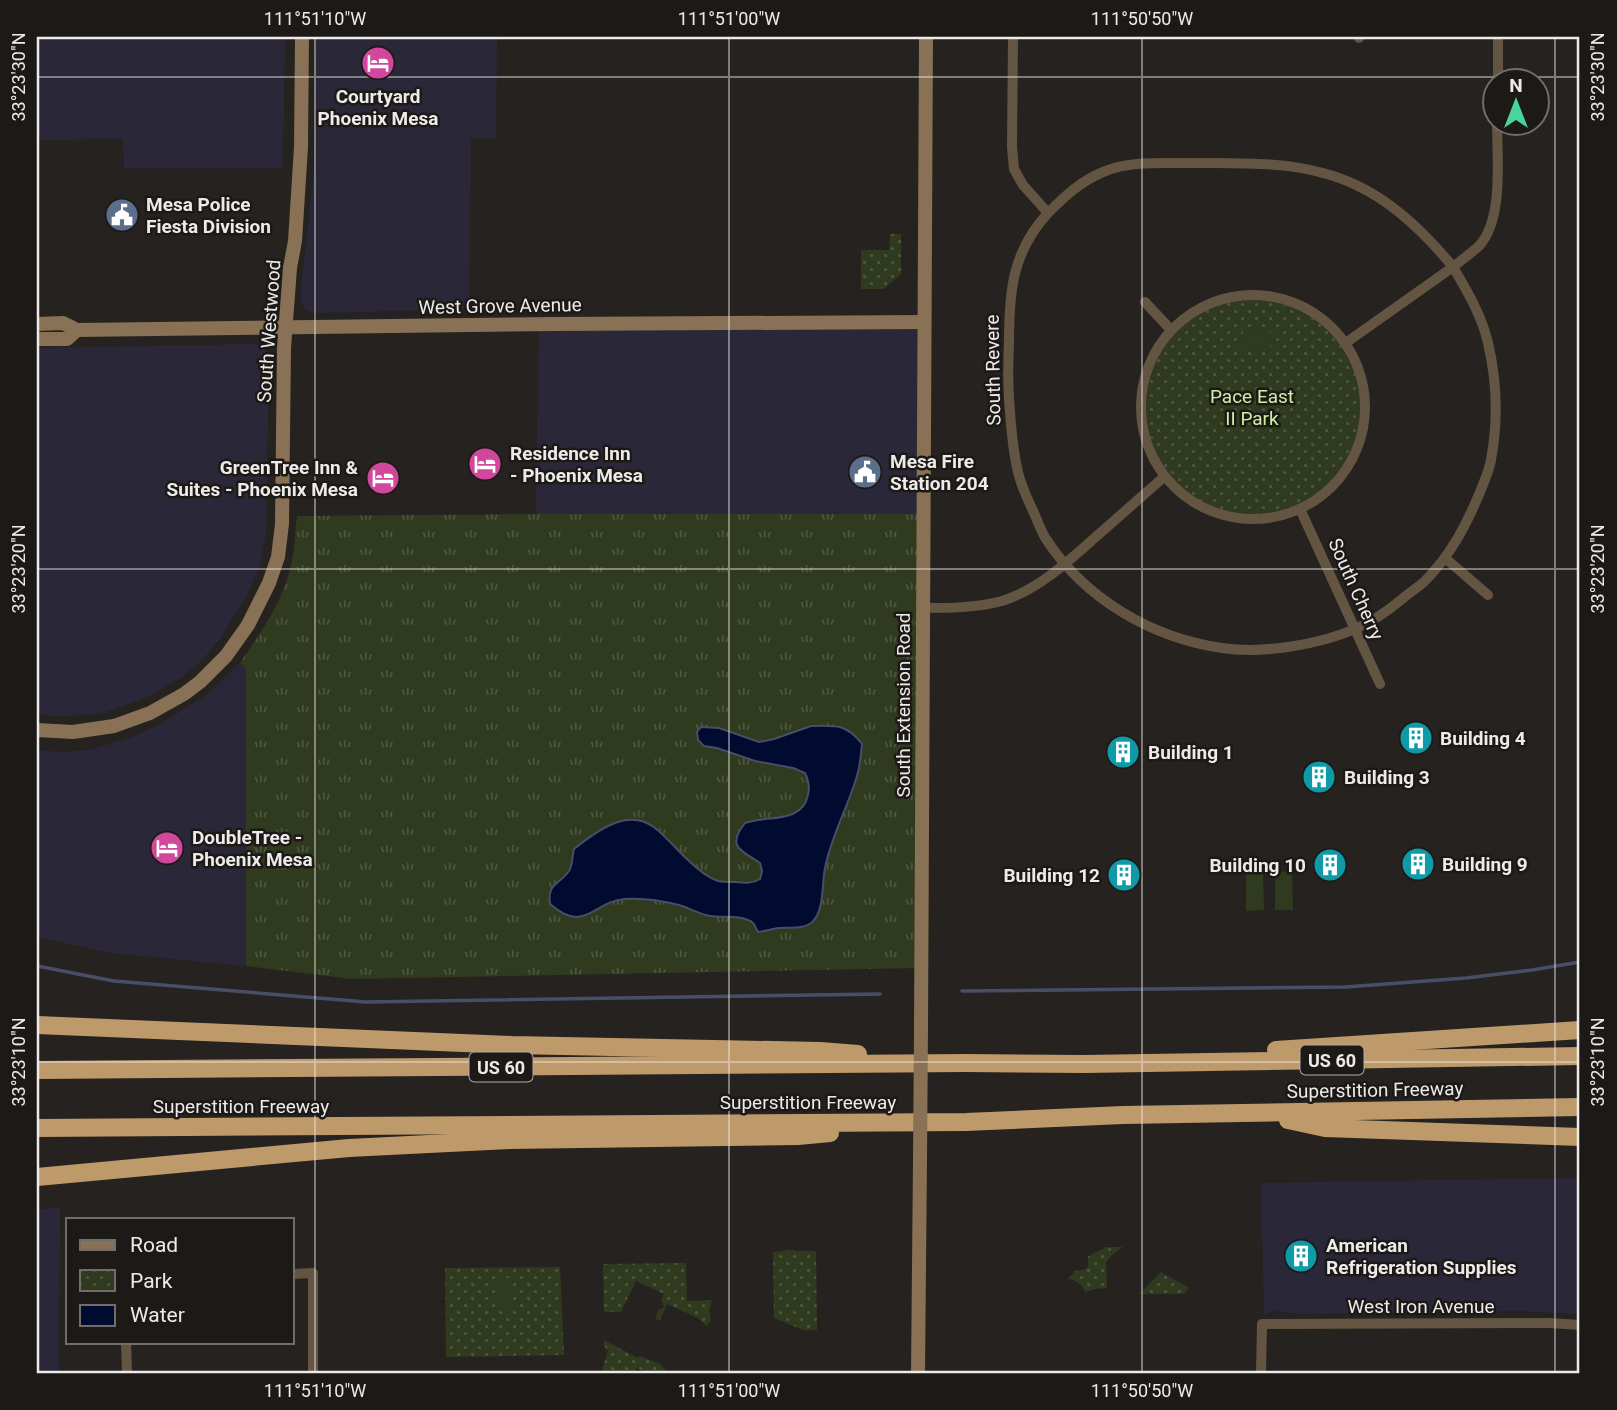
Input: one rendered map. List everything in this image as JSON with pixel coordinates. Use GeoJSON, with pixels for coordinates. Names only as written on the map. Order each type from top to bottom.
{"type":"FeatureCollection","features":[{"type":"Feature","properties":{"kind":"highway"},"geometry":{"type":"LineString","coordinates":[[37,1025],[512,1045],[820,1051],[966,1063]]}},
{"type":"Feature","properties":{"kind":"highway"},"geometry":{"type":"LineString","coordinates":[[1084,1064],[1580,1030]]}},
{"type":"Feature","properties":{"kind":"highway","name":"Superstition Freeway"},"geometry":{"type":"LineString","coordinates":[[37,1070],[1084,1064],[1580,1056]]}},
{"type":"Feature","properties":{"kind":"highway","name":"Superstition Freeway"},"geometry":{"type":"LineString","coordinates":[[37,1128],[966,1122],[1123,1115],[1580,1107]]}},
{"type":"Feature","properties":{"kind":"highway"},"geometry":{"type":"LineString","coordinates":[[1257,1113],[1325,1128],[1580,1137]]}},
{"type":"Feature","properties":{"kind":"highway"},"geometry":{"type":"LineString","coordinates":[[37,1177],[349,1148],[522,1140],[798,1136],[966,1122]]}},
{"type":"Feature","properties":{"kind":"street","name":"South Westwood"},"geometry":{"type":"LineString","coordinates":[[37,730],[72,732],[114,726],[150,713],[184,694],[226,656],[248,625],[269,583],[281,544],[283,517],[284,362],[300,155],[302,37]]}},
{"type":"Feature","properties":{"kind":"street","name":"South Extension Road"},"geometry":{"type":"LineString","coordinates":[[918,1373],[926,37]]}},
{"type":"Feature","properties":{"kind":"street"},"geometry":{"type":"LineString","coordinates":[[1013,37],[1014,169],[1023,185],[1048,214]]}},
{"type":"Feature","properties":{"kind":"street"},"geometry":{"type":"LineString","coordinates":[[1498,37],[1498,66]]}},
{"type":"Feature","properties":{"kind":"street"},"geometry":{"type":"LineString","coordinates":[[1347,342],[1453,267],[1480,244],[1494,216],[1497,199],[1497,136]]}},
{"type":"Feature","properties":{"kind":"street","name":"South Revere"},"geometry":{"type":"LineString","coordinates":[[1150,163],[1265,163],[1295,167],[1355,185],[1383,201],[1428,237],[1453,267],[1480,318],[1488,342],[1496,405],[1490,463],[1470,516],[1460,537],[1445,558],[1423,582],[1373,619],[1323,640],[1293,646],[1252,650],[1224,649],[1189,641],[1158,631],[1106,601],[1065,564],[1045,537],[1018,474],[1012,442],[1008,386],[1009,303],[1014,272],[1024,246],[1035,228],[1068,192],[1105,171],[1150,163]]}},
{"type":"Feature","properties":{"kind":"street"},"geometry":{"type":"LineString","coordinates":[[1268,296],[1293,302],[1309,310],[1325,320],[1347,342],[1362,377],[1366,417],[1362,435],[1345,469],[1330,487],[1300,509],[1284,515],[1248,519],[1228,515],[1192,501],[1177,491],[1164,477],[1151,455],[1143,431],[1141,407],[1148,363],[1171,330],[1206,306],[1226,298],[1268,296]]}},
{"type":"Feature","properties":{"kind":"street"},"geometry":{"type":"LineString","coordinates":[[1145,302],[1171,330]]}},
{"type":"Feature","properties":{"kind":"street","name":"West Grove Avenue"},"geometry":{"type":"LineString","coordinates":[[37,324],[63,323],[77,331],[923,322]]}},
{"type":"Feature","properties":{"kind":"street","name":"West Grove Avenue"},"geometry":{"type":"LineString","coordinates":[[37,340],[67,339],[77,331]]}},
{"type":"Feature","properties":{"kind":"street"},"geometry":{"type":"LineString","coordinates":[[922,608],[981,605],[1004,600],[1026,590],[1065,564],[1164,477]]}},
{"type":"Feature","properties":{"kind":"street","name":"South Cherry"},"geometry":{"type":"LineString","coordinates":[[1300,509],[1380,684]]}},
{"type":"Feature","properties":{"kind":"street"},"geometry":{"type":"LineString","coordinates":[[1445,558],[1488,595]]}},
{"type":"Feature","properties":{"kind":"street"},"geometry":{"type":"LineString","coordinates":[[294,1273],[313,1273],[313,1373]]}},
{"type":"Feature","properties":{"kind":"street","name":"West Iron Avenue"},"geometry":{"type":"LineString","coordinates":[[1261,1373],[1262,1324],[1580,1325]]}},
{"type":"Feature","properties":{"kind":"street"},"geometry":{"type":"LineString","coordinates":[[126,1344],[127,1373]]}},
{"type":"Feature","properties":{"kind":"shaded area"},"geometry":{"type":"Polygon","coordinates":[[[37,37],[285,37],[283,168],[124,168],[123,139],[37,140],[37,37]]]}},
{"type":"Feature","properties":{"kind":"shaded area"},"geometry":{"type":"Polygon","coordinates":[[[316,37],[497,37],[496,138],[471,138],[469,309],[316,313],[307,310],[300,300],[314,169],[316,37]]]}},
{"type":"Feature","properties":{"kind":"shaded area"},"geometry":{"type":"Polygon","coordinates":[[[924,322],[923,514],[536,514],[539,324],[924,322]]]}},
{"type":"Feature","properties":{"kind":"shaded area"},"geometry":{"type":"Polygon","coordinates":[[[255,344],[266,350],[269,360],[266,533],[260,565],[248,593],[220,639],[203,659],[184,676],[150,696],[91,715],[37,715],[37,348],[255,344]]]}},
{"type":"Feature","properties":{"kind":"shaded area"},"geometry":{"type":"Polygon","coordinates":[[[240,663],[246,669],[246,966],[110,953],[37,937],[37,750],[90,750],[132,737],[159,725],[209,693],[240,663]]]}},
{"type":"Feature","properties":{"kind":"shaded area"},"geometry":{"type":"Polygon","coordinates":[[[1580,1178],[1580,1314],[1518,1311],[1301,1314],[1274,1311],[1264,1315],[1261,1183],[1580,1178]]]}},
{"type":"Feature","properties":{"kind":"shaded area"},"geometry":{"type":"Polygon","coordinates":[[[60,1207],[59,1373],[37,1373],[37,1210],[60,1207]]]}},
{"type":"Feature","properties":{"kind":"green space"},"geometry":{"type":"Polygon","coordinates":[[[890,234],[901,234],[901,274],[884,289],[861,289],[861,250],[889,250],[890,234]]]}},
{"type":"Feature","properties":{"kind":"green space","name":"Pace East II Park"},"geometry":{"type":"Polygon","coordinates":[[[1253,300],[1294,309],[1312,318],[1328,332],[1342,348],[1351,366],[1360,407],[1351,448],[1342,466],[1328,482],[1312,496],[1294,505],[1253,514],[1212,505],[1194,496],[1178,482],[1164,466],[1155,448],[1146,407],[1155,366],[1164,348],[1178,332],[1194,318],[1212,309],[1253,300]]]}},
{"type":"Feature","properties":{"kind":"green space"},"geometry":{"type":"Polygon","coordinates":[[[1243,330],[1272,332],[1271,352],[1241,350],[1243,330]]]}},
{"type":"Feature","properties":{"kind":"green space"},"geometry":{"type":"Polygon","coordinates":[[[923,514],[921,968],[352,979],[246,966],[246,669],[240,663],[284,588],[293,555],[297,516],[923,514]]]}},
{"type":"Feature","properties":{"kind":"green space"},"geometry":{"type":"Polygon","coordinates":[[[1292,871],[1293,910],[1275,910],[1275,872],[1292,871]]]}},
{"type":"Feature","properties":{"kind":"green space"},"geometry":{"type":"Polygon","coordinates":[[[1246,872],[1263,872],[1264,910],[1246,911],[1246,872]]]}},
{"type":"Feature","properties":{"kind":"green space"},"geometry":{"type":"Polygon","coordinates":[[[1106,1247],[1123,1247],[1106,1262],[1107,1288],[1085,1292],[1078,1283],[1068,1279],[1075,1271],[1086,1269],[1088,1257],[1106,1247]]]}},
{"type":"Feature","properties":{"kind":"green space"},"geometry":{"type":"Polygon","coordinates":[[[816,1251],[817,1330],[803,1330],[774,1318],[773,1252],[816,1251]]]}},
{"type":"Feature","properties":{"kind":"green space"},"geometry":{"type":"Polygon","coordinates":[[[686,1263],[687,1301],[712,1300],[709,1311],[711,1321],[706,1326],[698,1318],[667,1304],[660,1320],[655,1319],[658,1310],[664,1307],[661,1300],[664,1294],[636,1281],[621,1312],[604,1312],[603,1264],[686,1263]]]}},
{"type":"Feature","properties":{"kind":"green space"},"geometry":{"type":"Polygon","coordinates":[[[560,1267],[564,1355],[446,1357],[445,1268],[560,1267]]]}},
{"type":"Feature","properties":{"kind":"green space"},"geometry":{"type":"Polygon","coordinates":[[[1161,1272],[1189,1288],[1184,1294],[1139,1294],[1161,1272]]]}},
{"type":"Feature","properties":{"kind":"green space"},"geometry":{"type":"Polygon","coordinates":[[[496,1278],[513,1278],[513,1308],[496,1308],[496,1278]]]}},
{"type":"Feature","properties":{"kind":"green space"},"geometry":{"type":"Polygon","coordinates":[[[604,1340],[636,1357],[660,1364],[671,1373],[648,1373],[637,1368],[634,1373],[601,1373],[608,1351],[604,1340]]]}},
{"type":"Feature","properties":{"kind":"water"},"geometry":{"type":"Polygon","coordinates":[[[811,726],[846,729],[862,744],[857,776],[828,856],[820,909],[811,923],[802,927],[758,932],[753,923],[743,918],[710,916],[679,905],[652,900],[614,901],[581,917],[562,913],[550,904],[550,892],[569,871],[574,849],[601,830],[621,821],[642,821],[652,826],[694,866],[714,879],[745,883],[760,879],[760,863],[742,851],[736,843],[739,831],[745,823],[782,817],[799,810],[808,795],[805,773],[704,746],[698,740],[697,732],[701,727],[719,728],[759,742],[811,726]]]}},
{"type":"Feature","properties":{"kind":"waterway"},"geometry":{"type":"LineString","coordinates":[[962,991],[1346,987],[1466,978],[1580,962]]}},
{"type":"Feature","properties":{"kind":"waterway"},"geometry":{"type":"LineString","coordinates":[[37,966],[114,981],[366,1002],[880,994]]}},
{"type":"Feature","properties":{"kind":"place","name":"Courtyard Phoenix Mesa"},"geometry":{"type":"Point","coordinates":[378,63]}},
{"type":"Feature","properties":{"kind":"place","name":"Mesa Police Fiesta Division"},"geometry":{"type":"Point","coordinates":[122,215]}},
{"type":"Feature","properties":{"kind":"place","name":"Residence Inn - Phoenix Mesa"},"geometry":{"type":"Point","coordinates":[485,464]}},
{"type":"Feature","properties":{"kind":"place","name":"Mesa Fire Station 204"},"geometry":{"type":"Point","coordinates":[865,472]}},
{"type":"Feature","properties":{"kind":"place","name":"GreenTree Inn & Suites - Phoenix Mesa"},"geometry":{"type":"Point","coordinates":[383,478]}},
{"type":"Feature","properties":{"kind":"place","name":"Building 4"},"geometry":{"type":"Point","coordinates":[1416,738]}},
{"type":"Feature","properties":{"kind":"place","name":"Building 1"},"geometry":{"type":"Point","coordinates":[1123,752]}},
{"type":"Feature","properties":{"kind":"place","name":"Building 3"},"geometry":{"type":"Point","coordinates":[1319,777]}},
{"type":"Feature","properties":{"kind":"place","name":"DoubleTree - Phoenix Mesa"},"geometry":{"type":"Point","coordinates":[167,848]}},
{"type":"Feature","properties":{"kind":"place","name":"Building 9"},"geometry":{"type":"Point","coordinates":[1418,864]}},
{"type":"Feature","properties":{"kind":"place","name":"Building 10"},"geometry":{"type":"Point","coordinates":[1330,865]}},
{"type":"Feature","properties":{"kind":"place","name":"Building 12"},"geometry":{"type":"Point","coordinates":[1124,875]}},
{"type":"Feature","properties":{"kind":"place","name":"American Refrigeration Supplies"},"geometry":{"type":"Point","coordinates":[1301,1256]}}]}
